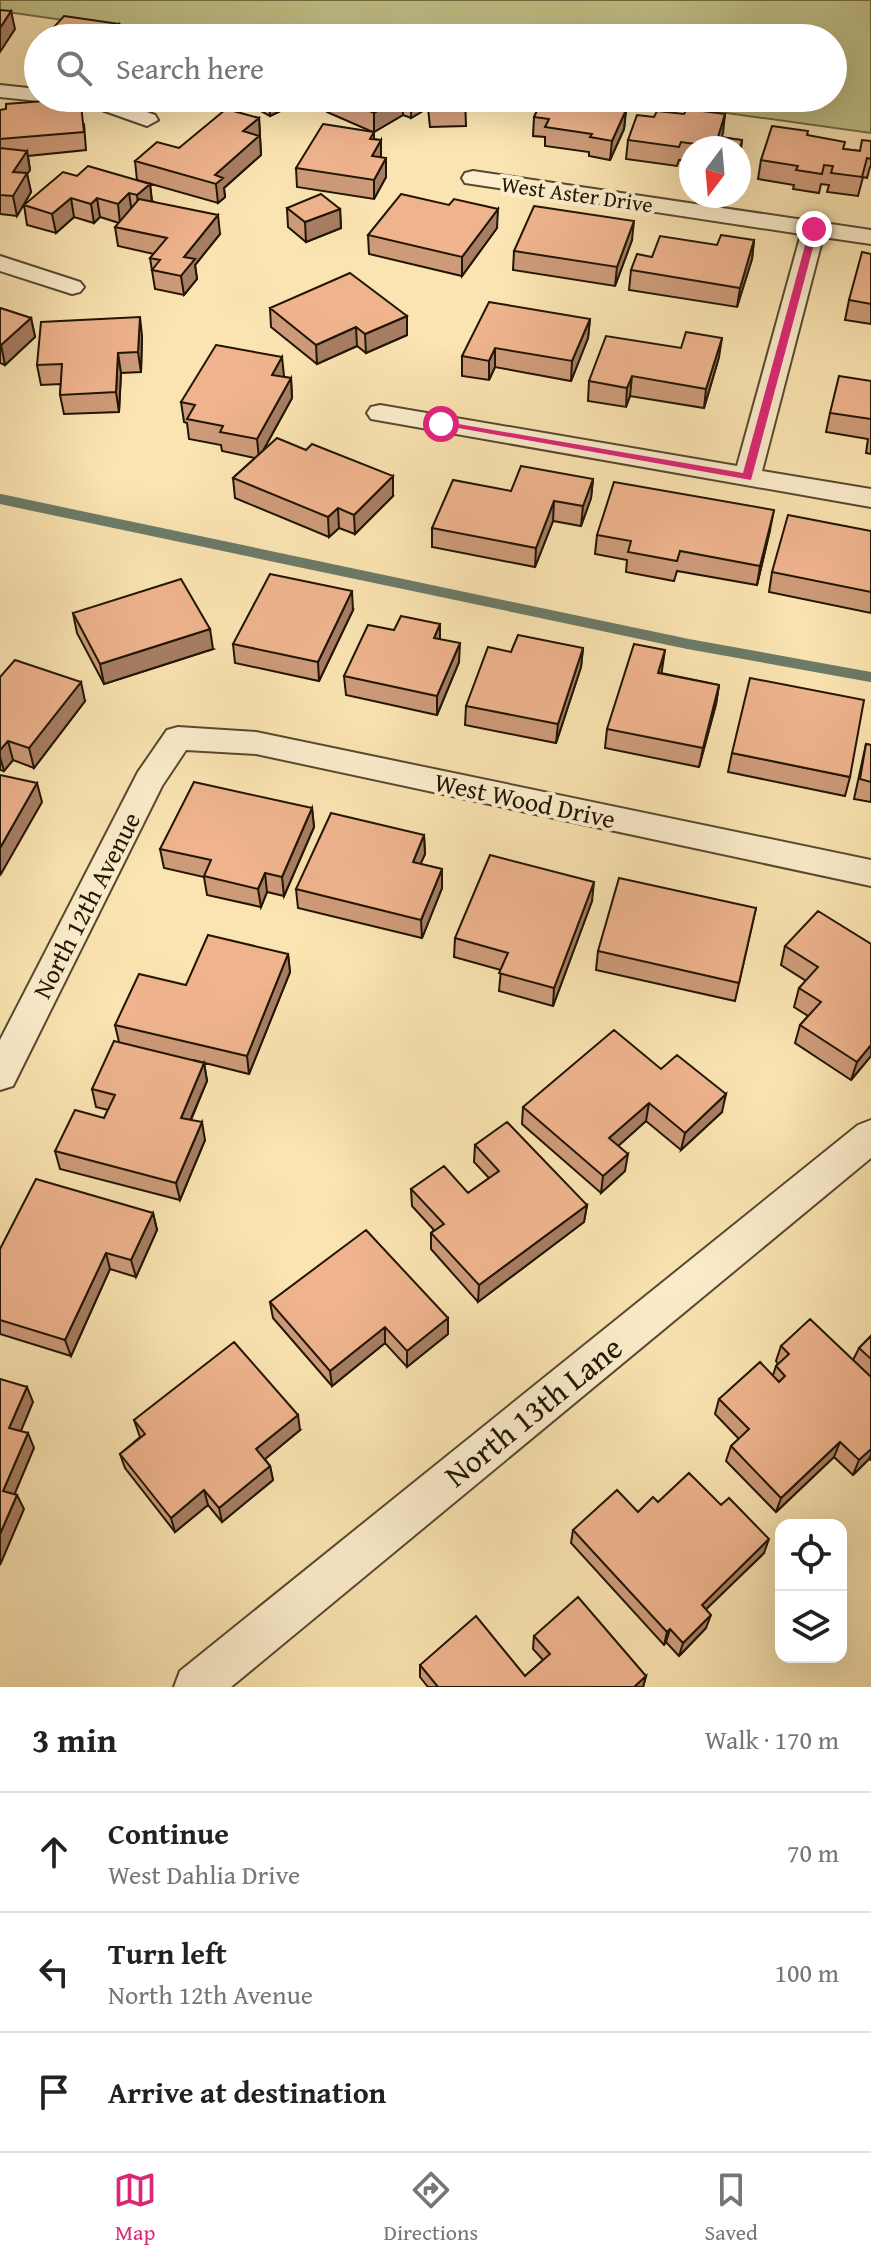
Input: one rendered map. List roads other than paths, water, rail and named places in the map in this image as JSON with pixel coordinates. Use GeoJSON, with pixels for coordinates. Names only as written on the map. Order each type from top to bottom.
{"type":"FeatureCollection","features":[{"type":"Feature","properties":{"kind":"street"},"geometry":{"type":"LineString","coordinates":[[0,91],[24,94]]}},
{"type":"Feature","properties":{"kind":"street"},"geometry":{"type":"LineString","coordinates":[[126,112],[147,120]]}},
{"type":"Feature","properties":{"kind":"street","name":"West Aster Drive"},"geometry":{"type":"LineString","coordinates":[[473,178],[871,237]]}},
{"type":"Feature","properties":{"kind":"street"},"geometry":{"type":"LineString","coordinates":[[747,477],[814,229]]}},
{"type":"Feature","properties":{"kind":"street"},"geometry":{"type":"LineString","coordinates":[[0,263],[72,287]]}},
{"type":"Feature","properties":{"kind":"street"},"geometry":{"type":"LineString","coordinates":[[380,413],[871,498]]}},
{"type":"Feature","properties":{"kind":"street","name":"West Wood Drive"},"geometry":{"type":"LineString","coordinates":[[178,738],[256,743],[871,873]]}},
{"type":"Feature","properties":{"kind":"street","name":"North 12th Avenue"},"geometry":{"type":"LineString","coordinates":[[0,1075],[149,780],[178,738]]}},
{"type":"Feature","properties":{"kind":"street","name":"North 13th Lane"},"geometry":{"type":"LineString","coordinates":[[196,1687],[871,1136]]}},
{"type":"Feature","properties":{"kind":"waterway"},"geometry":{"type":"LineString","coordinates":[[0,499],[688,644],[871,677]]}}]}
